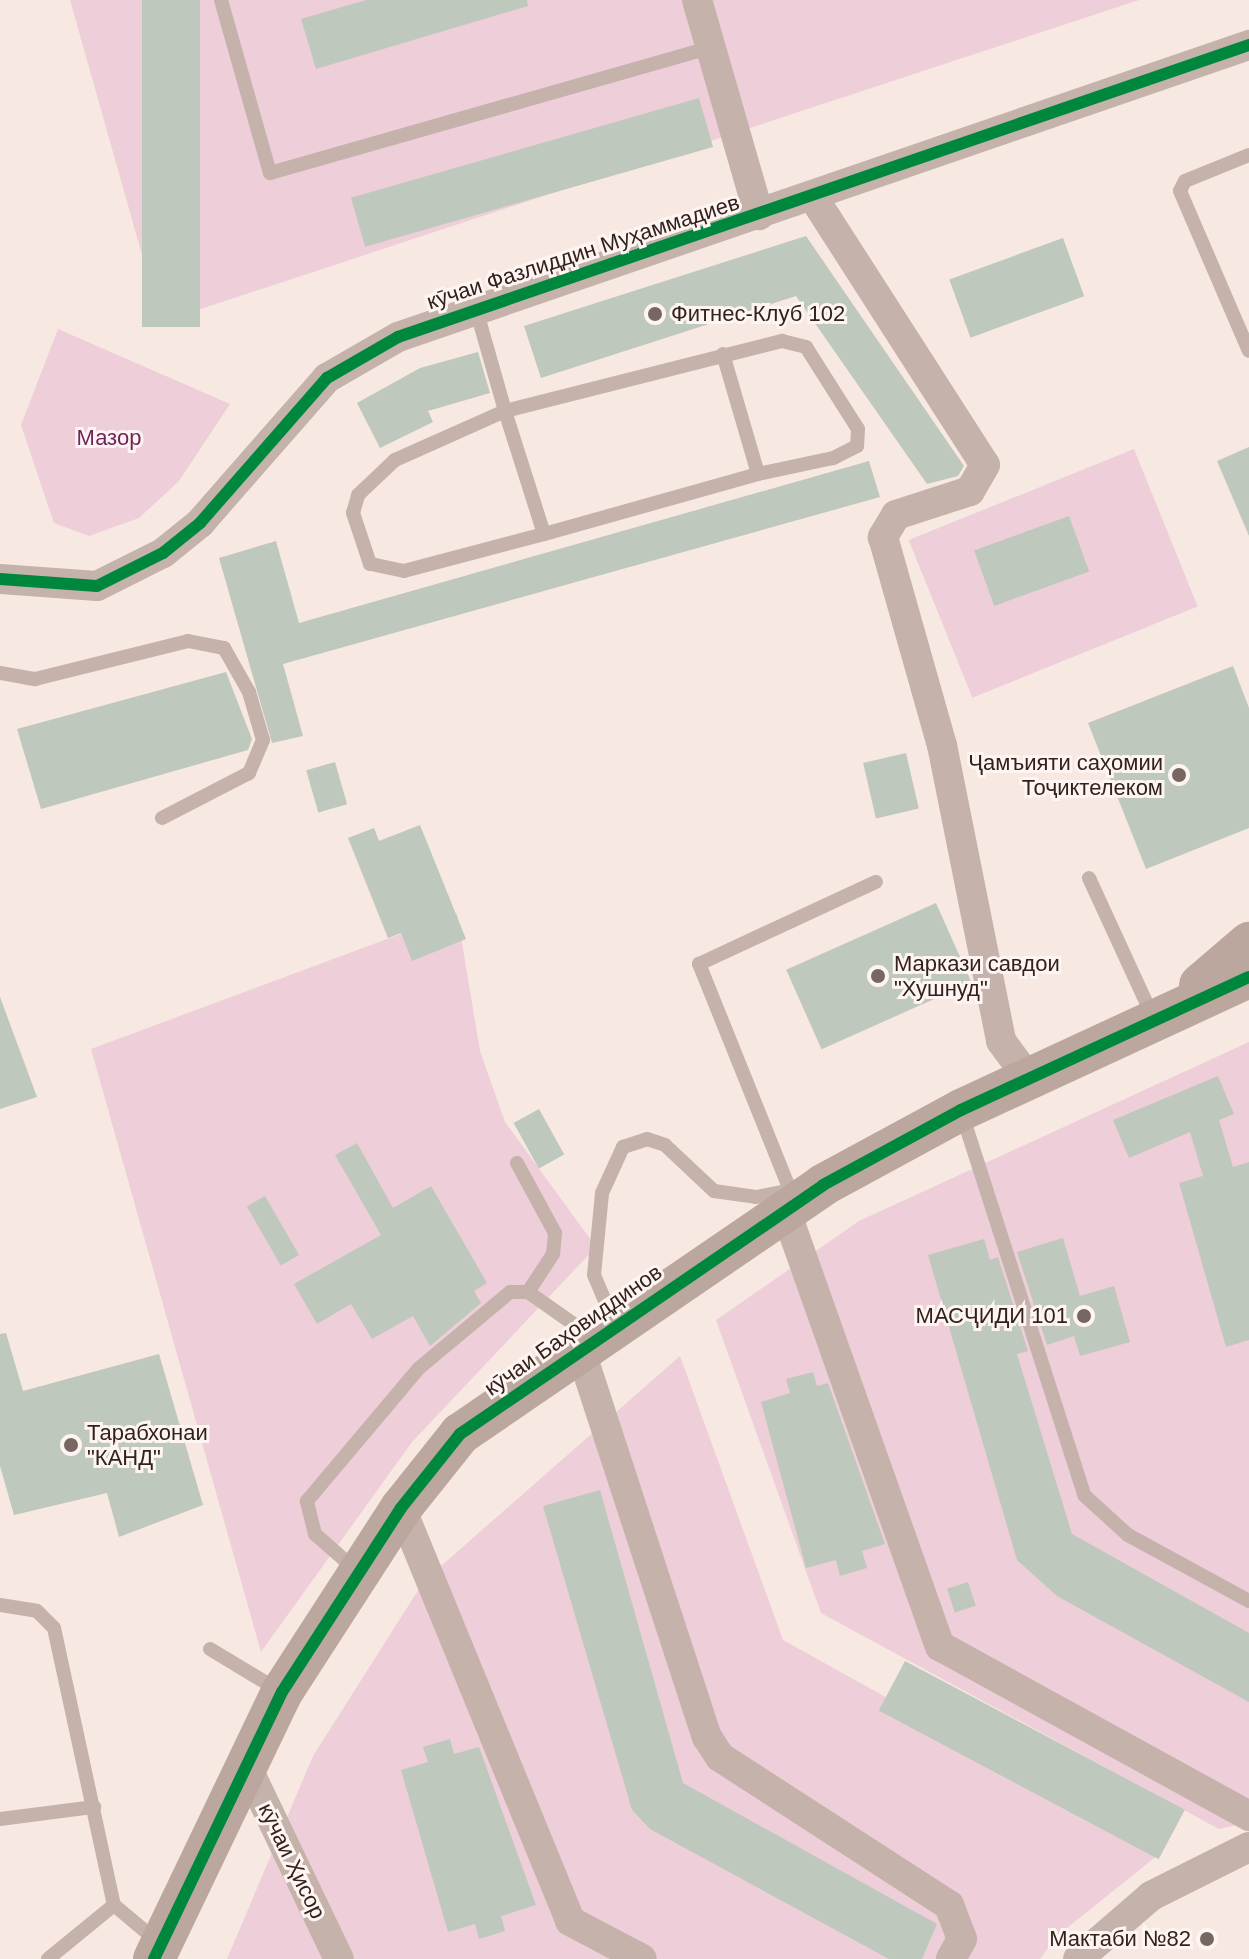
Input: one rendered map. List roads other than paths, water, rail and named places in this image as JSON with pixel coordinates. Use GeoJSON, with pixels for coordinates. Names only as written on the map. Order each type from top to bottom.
{"type":"FeatureCollection","features":[{"type":"Feature","properties":{"kind":"street"},"geometry":{"type":"LineString","coordinates":[[697,0],[759,215]]}},
{"type":"Feature","properties":{"kind":"street","name":"кӯчаи Фазлиддин Муҳаммадиев"},"geometry":{"type":"LineString","coordinates":[[0,579],[97,586],[163,553],[200,523],[327,378],[398,337],[476,307],[813,197],[1249,45]]}},
{"type":"Feature","properties":{"kind":"street"},"geometry":{"type":"LineString","coordinates":[[813,197],[985,465],[970,491],[896,515],[883,537],[942,745],[1001,1041],[1029,1079]]}},
{"type":"Feature","properties":{"kind":"street"},"geometry":{"type":"LineString","coordinates":[[1156,1022],[1249,943]]}},
{"type":"Feature","properties":{"kind":"street","name":"кӯчаи Баҳовиддинов"},"geometry":{"type":"LineString","coordinates":[[156,1950],[282,1692],[401,1508],[460,1434],[800,1195],[961,1110],[1249,977]]}},
{"type":"Feature","properties":{"kind":"street"},"geometry":{"type":"LineString","coordinates":[[1156,1022],[1249,1001]]}},
{"type":"Feature","properties":{"kind":"street"},"geometry":{"type":"LineString","coordinates":[[800,1195],[940,1646],[1249,1816]]}},
{"type":"Feature","properties":{"kind":"street"},"geometry":{"type":"LineString","coordinates":[[596,1336],[707,1737],[720,1757],[949,1905],[962,1939],[951,1959]]}},
{"type":"Feature","properties":{"kind":"street"},"geometry":{"type":"LineString","coordinates":[[401,1508],[570,1921],[642,1959]]}},
{"type":"Feature","properties":{"kind":"street","name":"кӯчаи Ҳисор"},"geometry":{"type":"LineString","coordinates":[[245,1763],[339,1959]]}},
{"type":"Feature","properties":{"kind":"street"},"geometry":{"type":"LineString","coordinates":[[1078,1959],[1151,1896],[1249,1847]]}},
{"type":"Feature","properties":{"kind":"lane"},"geometry":{"type":"LineString","coordinates":[[221,0],[270,173],[711,47]]}},
{"type":"Feature","properties":{"kind":"lane"},"geometry":{"type":"LineString","coordinates":[[1249,155],[1185,181],[1180,191],[1249,351]]}},
{"type":"Feature","properties":{"kind":"lane"},"geometry":{"type":"LineString","coordinates":[[476,307],[544,534]]}},
{"type":"Feature","properties":{"kind":"lane"},"geometry":{"type":"LineString","coordinates":[[782,341],[806,347],[858,429],[857,446],[833,458],[758,474],[544,534],[380,571],[359,533],[353,513],[372,478],[395,460],[505,411],[782,341]]}},
{"type":"Feature","properties":{"kind":"lane"},"geometry":{"type":"LineString","coordinates":[[723,354],[758,474]]}},
{"type":"Feature","properties":{"kind":"lane"},"geometry":{"type":"LineString","coordinates":[[0,673],[35,679],[188,641],[224,648],[249,692],[263,740],[249,773],[162,818]]}},
{"type":"Feature","properties":{"kind":"lane"},"geometry":{"type":"LineString","coordinates":[[1089,878],[1156,1022]]}},
{"type":"Feature","properties":{"kind":"lane"},"geometry":{"type":"LineString","coordinates":[[596,1336],[594,1275],[602,1193],[623,1147],[647,1139],[665,1145],[714,1191],[756,1197],[800,1195],[699,964],[876,882]]}},
{"type":"Feature","properties":{"kind":"lane"},"geometry":{"type":"LineString","coordinates":[[961,1110],[1085,1496],[1128,1535],[1249,1601]]}},
{"type":"Feature","properties":{"kind":"lane"},"geometry":{"type":"LineString","coordinates":[[517,1163],[555,1233],[553,1254],[528,1292]]}},
{"type":"Feature","properties":{"kind":"lane"},"geometry":{"type":"LineString","coordinates":[[357,1572],[315,1534],[307,1501],[418,1369],[510,1292],[528,1292],[596,1336]]}},
{"type":"Feature","properties":{"kind":"lane"},"geometry":{"type":"LineString","coordinates":[[0,1605],[37,1611],[54,1628],[114,1905],[156,1950]]}},
{"type":"Feature","properties":{"kind":"lane"},"geometry":{"type":"LineString","coordinates":[[210,1649],[282,1692]]}},
{"type":"Feature","properties":{"kind":"lane"},"geometry":{"type":"LineString","coordinates":[[0,1819],[94,1807]]}},
{"type":"Feature","properties":{"kind":"lane"},"geometry":{"type":"LineString","coordinates":[[48,1959],[114,1905]]}},
{"type":"Feature","properties":{"kind":"place","name":"Фитнес-Клуб 102"},"geometry":{"type":"Point","coordinates":[655,314]}},
{"type":"Feature","properties":{"kind":"place","name":"Ҷамъияти саҳомии Тоҷиктелеком"},"geometry":{"type":"Point","coordinates":[1179,775]}},
{"type":"Feature","properties":{"kind":"place","name":"Маркази савдои \"Хушнуд\""},"geometry":{"type":"Point","coordinates":[878,976]}},
{"type":"Feature","properties":{"kind":"place","name":"МАСҶИДИ 101"},"geometry":{"type":"Point","coordinates":[1084,1316]}},
{"type":"Feature","properties":{"kind":"place","name":"Тарабхонаи \"КАНД\""},"geometry":{"type":"Point","coordinates":[71,1445]}},
{"type":"Feature","properties":{"kind":"place","name":"Мактаби №82"},"geometry":{"type":"Point","coordinates":[1207,1939]}},
{"type":"Feature","properties":{"kind":"park label","name":"Мазор"},"geometry":{"type":"Point","coordinates":[109,438]}}]}
